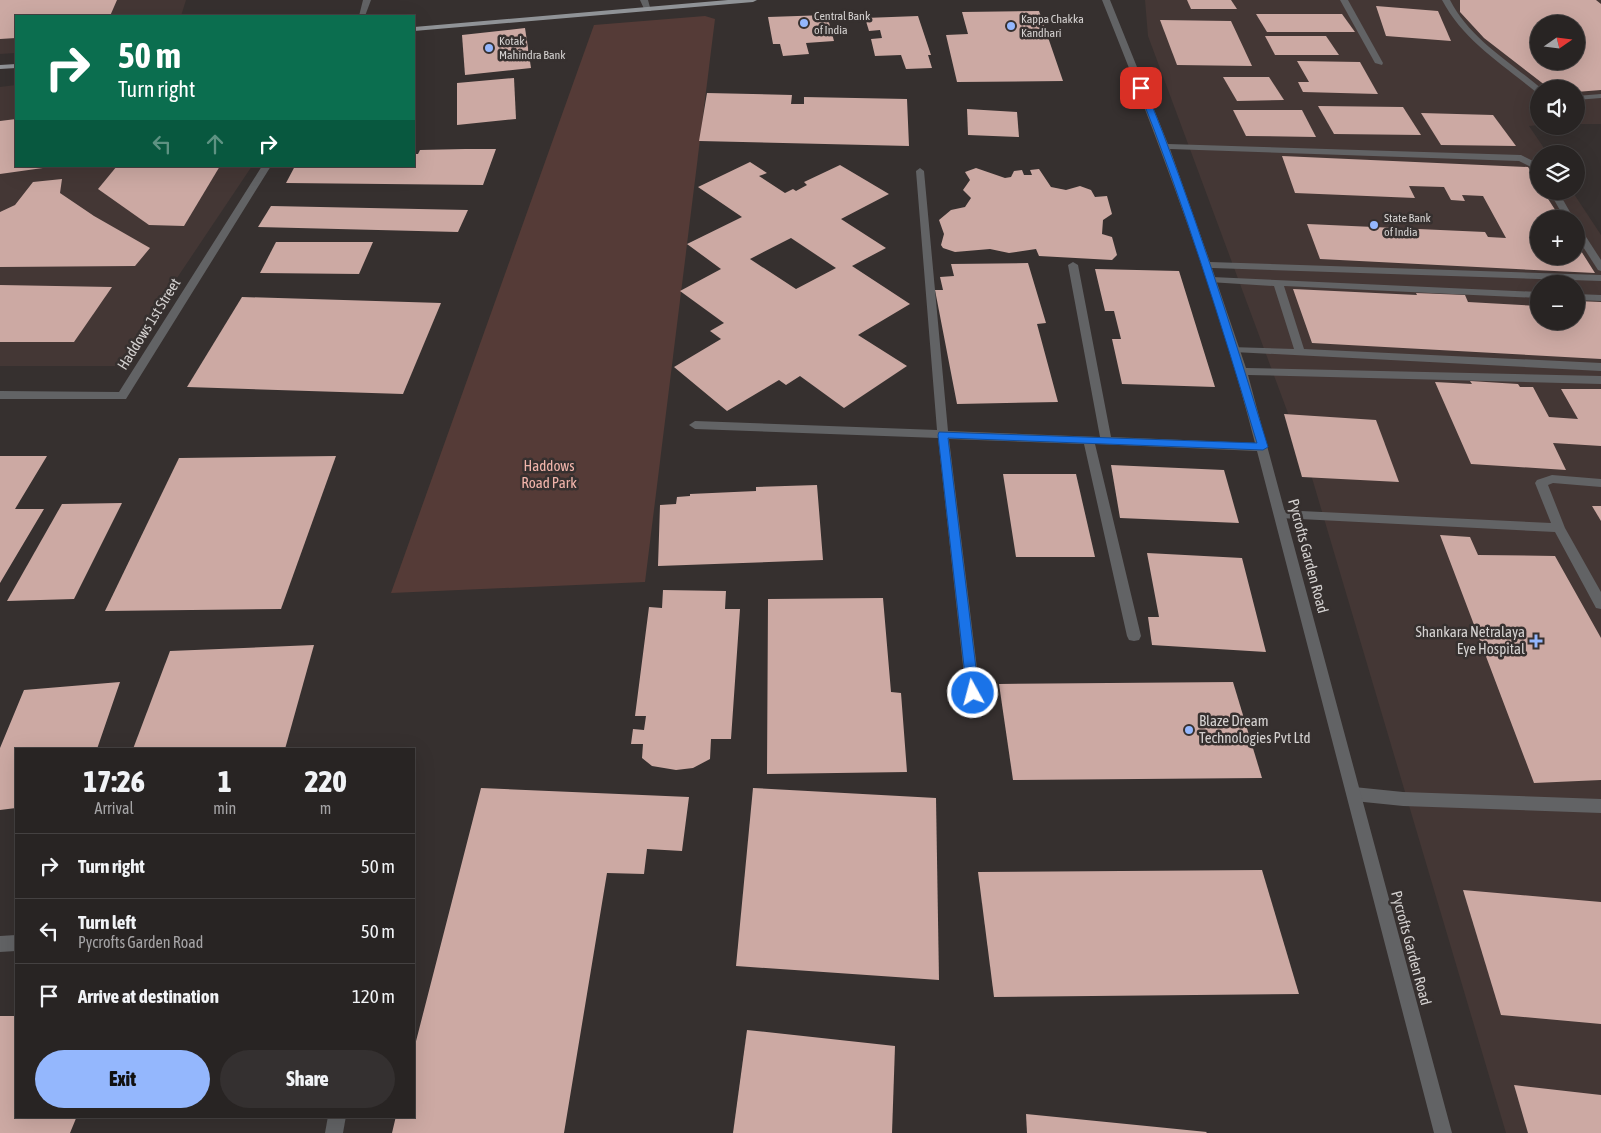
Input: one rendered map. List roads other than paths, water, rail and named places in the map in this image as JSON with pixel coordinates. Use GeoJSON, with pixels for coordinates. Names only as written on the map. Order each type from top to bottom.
{"type":"FeatureCollection","features":[{"type":"Feature","properties":{"kind":"main road"},"geometry":{"type":"LineString","coordinates":[[415,29],[753,0]]}},
{"type":"Feature","properties":{"kind":"main road"},"geometry":{"type":"LineString","coordinates":[[0,67],[15,66]]}},
{"type":"Feature","properties":{"kind":"street"},"geometry":{"type":"LineString","coordinates":[[362,15],[367,0]]}},
{"type":"Feature","properties":{"kind":"street"},"geometry":{"type":"LineString","coordinates":[[644,0],[648,9]]}},
{"type":"Feature","properties":{"kind":"street","name":"Pycrofts Garden Road"},"geometry":{"type":"LineString","coordinates":[[1106,0],[1165,146],[1242,371],[1443,1133]]}},
{"type":"Feature","properties":{"kind":"street"},"geometry":{"type":"LineString","coordinates":[[1344,0],[1379,63]]}},
{"type":"Feature","properties":{"kind":"street"},"geometry":{"type":"LineString","coordinates":[[1446,0],[1451,11],[1477,40],[1530,83]]}},
{"type":"Feature","properties":{"kind":"street"},"geometry":{"type":"LineString","coordinates":[[1585,97],[1601,96]]}},
{"type":"Feature","properties":{"kind":"street"},"geometry":{"type":"LineString","coordinates":[[1165,146],[1521,158],[1530,163]]}},
{"type":"Feature","properties":{"kind":"street","name":"Haddows 1st Street"},"geometry":{"type":"LineString","coordinates":[[0,395],[122,396],[266,167]]}},
{"type":"Feature","properties":{"kind":"street"},"geometry":{"type":"LineString","coordinates":[[920,170],[943,435],[973,693]]}},
{"type":"Feature","properties":{"kind":"street"},"geometry":{"type":"LineString","coordinates":[[1585,242],[1601,268]]}},
{"type":"Feature","properties":{"kind":"street"},"geometry":{"type":"LineString","coordinates":[[1073,265],[1106,439]]}},
{"type":"Feature","properties":{"kind":"street"},"geometry":{"type":"LineString","coordinates":[[1206,265],[1601,278]]}},
{"type":"Feature","properties":{"kind":"street"},"geometry":{"type":"LineString","coordinates":[[1212,280],[1530,295]]}},
{"type":"Feature","properties":{"kind":"street"},"geometry":{"type":"LineString","coordinates":[[1278,283],[1300,352]]}},
{"type":"Feature","properties":{"kind":"street"},"geometry":{"type":"LineString","coordinates":[[1585,297],[1601,298]]}},
{"type":"Feature","properties":{"kind":"street"},"geometry":{"type":"LineString","coordinates":[[1234,349],[1601,367]]}},
{"type":"Feature","properties":{"kind":"street"},"geometry":{"type":"LineString","coordinates":[[1242,371],[1601,380]]}},
{"type":"Feature","properties":{"kind":"street"},"geometry":{"type":"LineString","coordinates":[[696,425],[943,435],[1106,439],[1263,447]]}},
{"type":"Feature","properties":{"kind":"street"},"geometry":{"type":"LineString","coordinates":[[1088,439],[1134,636]]}},
{"type":"Feature","properties":{"kind":"street"},"geometry":{"type":"LineString","coordinates":[[1601,483],[1552,479],[1541,483],[1559,528],[1601,604]]}},
{"type":"Feature","properties":{"kind":"street"},"geometry":{"type":"LineString","coordinates":[[1280,514],[1559,528]]}},
{"type":"Feature","properties":{"kind":"street"},"geometry":{"type":"LineString","coordinates":[[1354,794],[1403,799],[1601,806]]}},
{"type":"Feature","properties":{"kind":"street"},"geometry":{"type":"LineString","coordinates":[[0,944],[15,943]]}},
{"type":"Feature","properties":{"kind":"street"},"geometry":{"type":"LineString","coordinates":[[334,1133],[337,1118]]}},
{"type":"Feature","properties":{"kind":"place","name":"Central Bank of India"},"geometry":{"type":"Point","coordinates":[804,23]}},
{"type":"Feature","properties":{"kind":"place","name":"Kappa Chakka Kandhari"},"geometry":{"type":"Point","coordinates":[1011,26]}},
{"type":"Feature","properties":{"kind":"place","name":"Kotak Mahindra Bank"},"geometry":{"type":"Point","coordinates":[489,48]}},
{"type":"Feature","properties":{"kind":"place","name":"State Bank of India"},"geometry":{"type":"Point","coordinates":[1374,225]}},
{"type":"Feature","properties":{"kind":"place","name":"Shankara Netralaya Eye Hospital"},"geometry":{"type":"Point","coordinates":[1536,641]}},
{"type":"Feature","properties":{"kind":"place","name":"Blaze Dream Technologies Pvt Ltd"},"geometry":{"type":"Point","coordinates":[1189,730]}},
{"type":"Feature","properties":{"kind":"park label","name":"Haddows Road Park"},"geometry":{"type":"Point","coordinates":[549,474]}}]}
